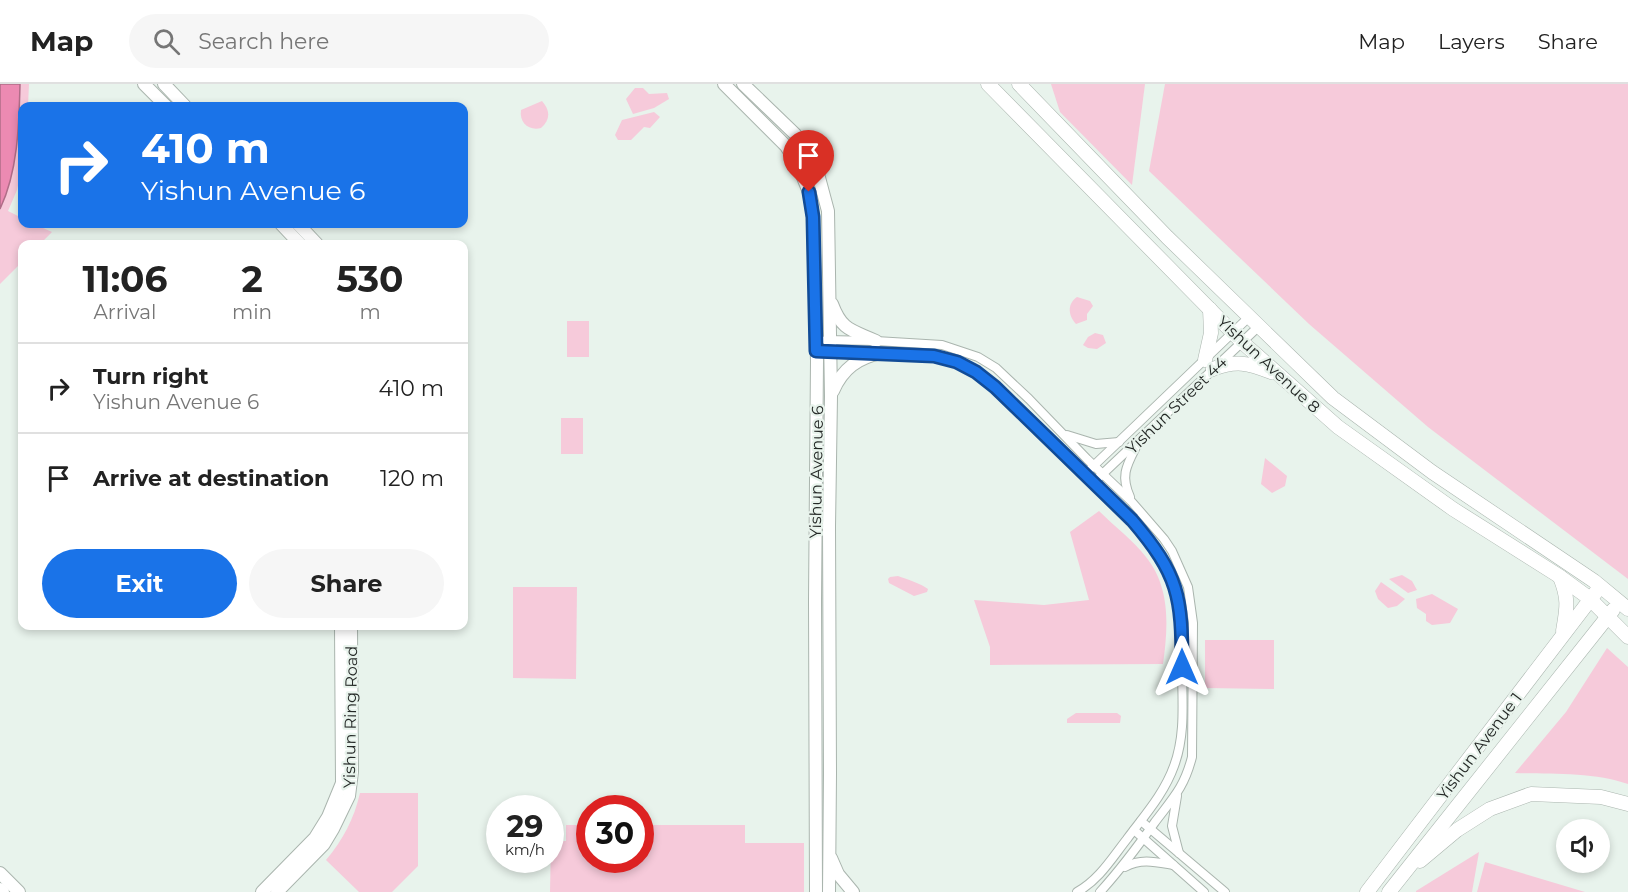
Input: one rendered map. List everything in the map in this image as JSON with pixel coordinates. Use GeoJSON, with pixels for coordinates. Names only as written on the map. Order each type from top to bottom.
{"type":"FeatureCollection","features":[{"type":"Feature","properties":{"kind":"main road"},"geometry":{"type":"LineString","coordinates":[[164,84],[181,102]]}},
{"type":"Feature","properties":{"kind":"main road","name":"Yishun Avenue 6"},"geometry":{"type":"LineString","coordinates":[[724,84],[786,147],[798,165],[809,192],[813,217],[816,346],[816,892]]}},
{"type":"Feature","properties":{"kind":"main road","name":"Yishun Avenue 6"},"geometry":{"type":"LineString","coordinates":[[743,84],[795,134],[817,170],[828,211],[831,396],[828,549],[829,892]]}},
{"type":"Feature","properties":{"kind":"main road","name":"Yishun Avenue 8"},"geometry":{"type":"LineString","coordinates":[[988,84],[1237,337],[1338,427],[1453,509],[1559,576],[1589,598]]}},
{"type":"Feature","properties":{"kind":"main road","name":"Yishun Avenue 8"},"geometry":{"type":"LineString","coordinates":[[1019,84],[1167,237],[1342,405],[1432,472],[1602,586]]}},
{"type":"Feature","properties":{"kind":"main road"},"geometry":{"type":"LineString","coordinates":[[147,85],[162,102]]}},
{"type":"Feature","properties":{"kind":"main road"},"geometry":{"type":"LineString","coordinates":[[285,228],[296,240]]}},
{"type":"Feature","properties":{"kind":"main road"},"geometry":{"type":"LineString","coordinates":[[302,228],[313,240]]}},
{"type":"Feature","properties":{"kind":"main road"},"geometry":{"type":"LineString","coordinates":[[829,295],[837,318],[844,327],[876,340]]}},
{"type":"Feature","properties":{"kind":"main road"},"geometry":{"type":"LineString","coordinates":[[1210,309],[1209,365],[1241,363],[1278,375]]}},
{"type":"Feature","properties":{"kind":"main road"},"geometry":{"type":"LineString","coordinates":[[831,396],[839,378],[854,362],[881,353]]}},
{"type":"Feature","properties":{"kind":"main road"},"geometry":{"type":"LineString","coordinates":[[1559,576],[1567,594],[1568,607],[1562,638]]}},
{"type":"Feature","properties":{"kind":"main road","name":"Yishun Avenue 1"},"geometry":{"type":"LineString","coordinates":[[1367,892],[1562,638],[1589,598],[1602,586],[1624,605],[1608,616],[1389,892]]}},
{"type":"Feature","properties":{"kind":"main road"},"geometry":{"type":"LineString","coordinates":[[1589,598],[1628,637]]}},
{"type":"Feature","properties":{"kind":"main road","name":"Yishun Ring Road"},"geometry":{"type":"LineString","coordinates":[[262,892],[315,838],[328,817],[342,783],[341,630]]}},
{"type":"Feature","properties":{"kind":"main road","name":"Yishun Ring Road"},"geometry":{"type":"LineString","coordinates":[[277,892],[324,844],[349,796],[352,772],[351,630]]}},
{"type":"Feature","properties":{"kind":"main road"},"geometry":{"type":"LineString","coordinates":[[816,804],[825,798],[825,784],[830,774]]}},
{"type":"Feature","properties":{"kind":"main road"},"geometry":{"type":"LineString","coordinates":[[1406,871],[1457,830],[1490,809],[1531,795],[1601,797],[1628,804]]}},
{"type":"Feature","properties":{"kind":"main road"},"geometry":{"type":"LineString","coordinates":[[829,848],[834,868],[853,892]]}},
{"type":"Feature","properties":{"kind":"main road"},"geometry":{"type":"LineString","coordinates":[[0,873],[19,892]]}},
{"type":"Feature","properties":{"kind":"main road"},"geometry":{"type":"LineString","coordinates":[[0,889],[3,892]]}},
{"type":"Feature","properties":{"kind":"street","name":"Yishun Street 44"},"geometry":{"type":"LineString","coordinates":[[1093,483],[1138,441],[1253,322]]}},
{"type":"Feature","properties":{"kind":"street","name":"Yishun Street 44"},"geometry":{"type":"LineString","coordinates":[[1085,474],[1209,365],[1253,322]]}},
{"type":"Feature","properties":{"kind":"street"},"geometry":{"type":"LineString","coordinates":[[816,346],[876,340],[942,345],[978,357],[996,368],[1064,434],[1131,501],[1172,551],[1185,578],[1192,609],[1192,757],[1187,777],[1177,796],[1120,870],[1100,892]]}},
{"type":"Feature","properties":{"kind":"street"},"geometry":{"type":"LineString","coordinates":[[830,345],[881,353],[934,356],[957,362],[976,372],[995,387],[1132,520],[1167,566],[1176,586],[1182,624],[1182,729],[1174,767],[1141,821],[1105,869],[1086,887],[1077,892]]}},
{"type":"Feature","properties":{"kind":"street"},"geometry":{"type":"LineString","coordinates":[[1064,434],[1096,444],[1120,442]]}},
{"type":"Feature","properties":{"kind":"street"},"geometry":{"type":"LineString","coordinates":[[1131,501],[1124,474],[1138,441]]}},
{"type":"Feature","properties":{"kind":"street"},"geometry":{"type":"LineString","coordinates":[[1177,796],[1172,826],[1179,854]]}},
{"type":"Feature","properties":{"kind":"street"},"geometry":{"type":"LineString","coordinates":[[1141,821],[1222,889]]}},
{"type":"Feature","properties":{"kind":"street"},"geometry":{"type":"LineString","coordinates":[[1134,830],[1204,892]]}},
{"type":"Feature","properties":{"kind":"street"},"geometry":{"type":"LineString","coordinates":[[1120,870],[1134,862],[1147,860],[1174,865]]}},
{"type":"Feature","properties":{"kind":"shaded area"},"geometry":{"type":"Polygon","coordinates":[[[0,84],[29,84],[28,102],[18,102],[18,185],[8,211],[18,216],[18,228],[43,228],[52,232],[44,240],[18,240],[18,266],[0,284],[0,84]]]}},
{"type":"Feature","properties":{"kind":"shaded area"},"geometry":{"type":"Polygon","coordinates":[[[0,84],[20,84],[14,164],[0,209],[0,84]]]}},
{"type":"Feature","properties":{"kind":"shaded area"},"geometry":{"type":"Polygon","coordinates":[[[1051,84],[1145,84],[1132,185],[1060,112],[1051,84]]]}},
{"type":"Feature","properties":{"kind":"shaded area"},"geometry":{"type":"Polygon","coordinates":[[[1165,84],[1628,84],[1628,579],[1428,427],[1309,324],[1149,171],[1165,84]]]}},
{"type":"Feature","properties":{"kind":"shaded area"},"geometry":{"type":"Polygon","coordinates":[[[635,88],[643,88],[649,94],[667,93],[669,99],[654,108],[633,114],[626,99],[635,88]]]}},
{"type":"Feature","properties":{"kind":"shaded area"},"geometry":{"type":"Polygon","coordinates":[[[542,101],[547,108],[548,118],[541,128],[529,127],[523,122],[521,110],[542,101]]]}},
{"type":"Feature","properties":{"kind":"shaded area"},"geometry":{"type":"Polygon","coordinates":[[[654,112],[660,117],[650,128],[644,127],[631,140],[618,140],[615,135],[622,120],[654,112]]]}},
{"type":"Feature","properties":{"kind":"shaded area"},"geometry":{"type":"Polygon","coordinates":[[[1077,297],[1090,301],[1093,306],[1087,314],[1087,320],[1076,324],[1071,317],[1070,306],[1077,297]]]}},
{"type":"Feature","properties":{"kind":"shaded area"},"geometry":{"type":"Polygon","coordinates":[[[567,321],[589,321],[589,357],[567,357],[567,321]]]}},
{"type":"Feature","properties":{"kind":"shaded area"},"geometry":{"type":"Polygon","coordinates":[[[1095,333],[1103,335],[1106,343],[1097,349],[1083,345],[1088,337],[1095,333]]]}},
{"type":"Feature","properties":{"kind":"shaded area"},"geometry":{"type":"Polygon","coordinates":[[[561,418],[583,418],[583,454],[561,454],[561,418]]]}},
{"type":"Feature","properties":{"kind":"shaded area"},"geometry":{"type":"Polygon","coordinates":[[[1265,458],[1287,476],[1285,486],[1272,493],[1261,484],[1265,458]]]}},
{"type":"Feature","properties":{"kind":"shaded area"},"geometry":{"type":"Polygon","coordinates":[[[1099,511],[1141,551],[1160,582],[1166,609],[1163,664],[990,665],[990,647],[974,600],[1044,605],[1089,600],[1070,532],[1099,511]]]}},
{"type":"Feature","properties":{"kind":"shaded area"},"geometry":{"type":"Polygon","coordinates":[[[1402,575],[1412,581],[1417,590],[1408,593],[1389,579],[1402,575]]]}},
{"type":"Feature","properties":{"kind":"shaded area"},"geometry":{"type":"Polygon","coordinates":[[[898,576],[925,587],[928,589],[927,592],[914,596],[889,583],[890,577],[898,576]]]}},
{"type":"Feature","properties":{"kind":"shaded area"},"geometry":{"type":"Polygon","coordinates":[[[1381,582],[1405,599],[1397,606],[1388,608],[1378,599],[1375,591],[1381,582]]]}},
{"type":"Feature","properties":{"kind":"shaded area"},"geometry":{"type":"Polygon","coordinates":[[[513,587],[577,587],[576,679],[513,678],[513,587]]]}},
{"type":"Feature","properties":{"kind":"shaded area"},"geometry":{"type":"Polygon","coordinates":[[[1432,594],[1458,609],[1450,623],[1432,625],[1426,621],[1426,614],[1417,608],[1416,599],[1432,594]]]}},
{"type":"Feature","properties":{"kind":"shaded area"},"geometry":{"type":"Polygon","coordinates":[[[1205,640],[1274,640],[1274,689],[1205,688],[1205,640]]]}},
{"type":"Feature","properties":{"kind":"shaded area"},"geometry":{"type":"Polygon","coordinates":[[[1607,648],[1628,667],[1628,784],[1601,777],[1515,773],[1566,712],[1607,648]]]}},
{"type":"Feature","properties":{"kind":"shaded area"},"geometry":{"type":"Polygon","coordinates":[[[1076,713],[1117,713],[1121,716],[1120,723],[1067,723],[1067,719],[1076,713]]]}},
{"type":"Feature","properties":{"kind":"shaded area"},"geometry":{"type":"Polygon","coordinates":[[[360,793],[418,793],[418,866],[392,892],[359,892],[326,860],[347,829],[360,793]]]}},
{"type":"Feature","properties":{"kind":"shaded area"},"geometry":{"type":"Polygon","coordinates":[[[566,825],[576,825],[576,873],[654,873],[654,825],[745,825],[745,843],[804,843],[804,892],[550,892],[550,873],[564,873],[564,841],[566,841],[566,825]]]}},
{"type":"Feature","properties":{"kind":"shaded area"},"geometry":{"type":"Polygon","coordinates":[[[1479,852],[1472,892],[1416,892],[1416,891],[1479,852]]]}},
{"type":"Feature","properties":{"kind":"shaded area"},"geometry":{"type":"Polygon","coordinates":[[[1485,862],[1585,892],[1477,892],[1485,862]]]}},
{"type":"Feature","properties":{"kind":"route"},"geometry":{"type":"LineString","coordinates":[[809,192],[813,217],[816,351],[934,356],[957,362],[976,372],[995,387],[1132,520],[1167,566],[1176,586],[1180,604],[1182,667]]}}]}
